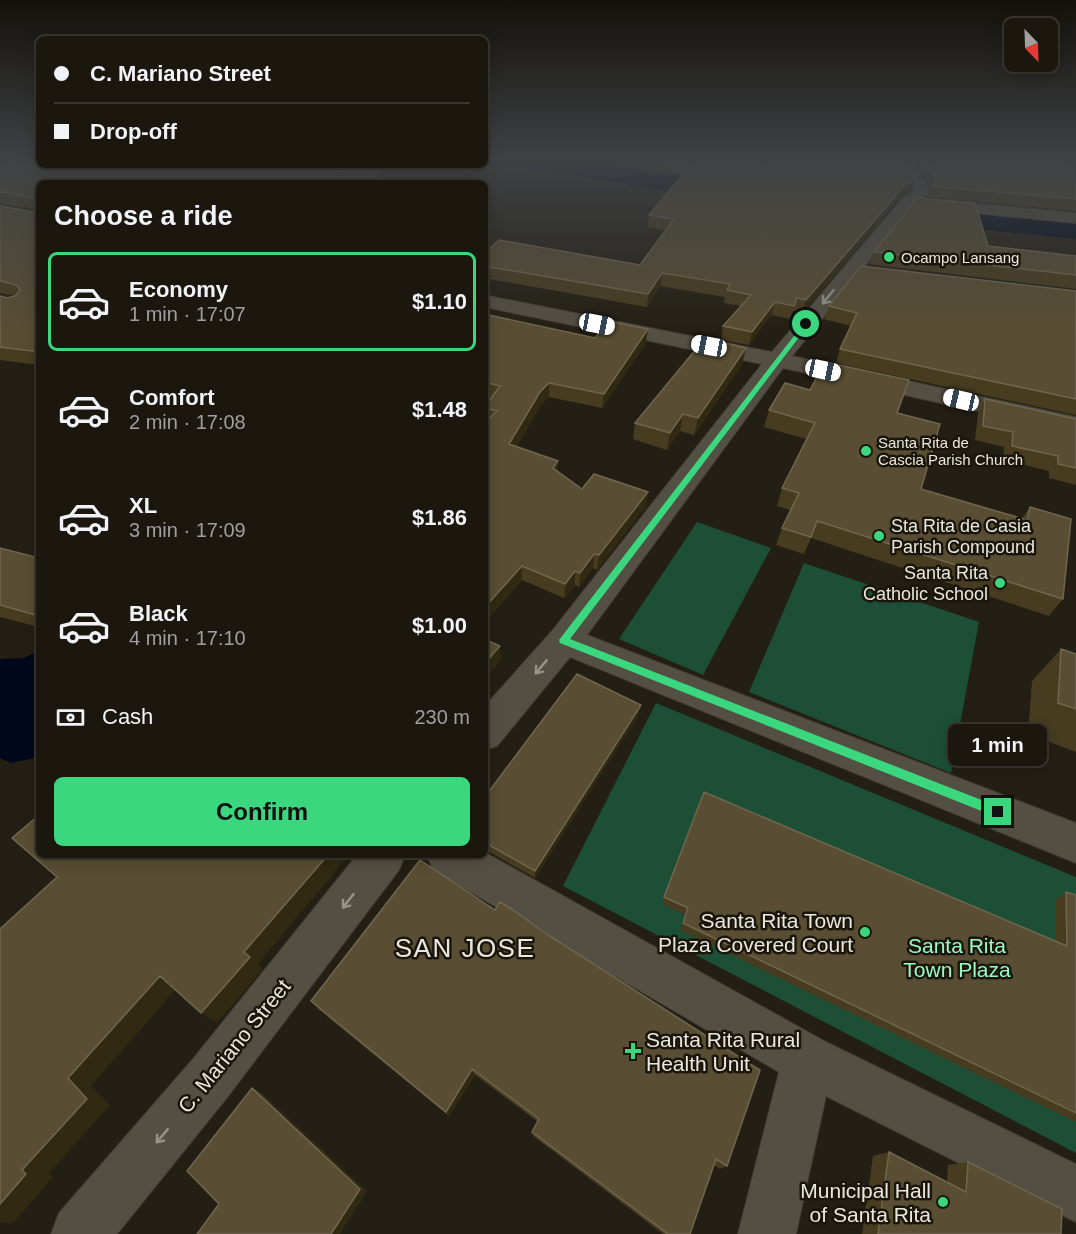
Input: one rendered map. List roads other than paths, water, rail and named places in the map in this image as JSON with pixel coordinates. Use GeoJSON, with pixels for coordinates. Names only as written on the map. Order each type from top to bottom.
{"type":"FeatureCollection","features":[{"type":"Feature","properties":{"kind":"street"},"geometry":{"type":"LineString","coordinates":[[488,729],[564,640],[777,360],[862,272],[898,216]]}},
{"type":"Feature","properties":{"kind":"street"},"geometry":{"type":"LineString","coordinates":[[1029,216],[1076,218]]}},
{"type":"Feature","properties":{"kind":"street"},"geometry":{"type":"LineString","coordinates":[[488,302],[777,360],[1076,425]]}},
{"type":"Feature","properties":{"kind":"street"},"geometry":{"type":"LineString","coordinates":[[564,640],[1076,843]]}},
{"type":"Feature","properties":{"kind":"street","name":"C. Mariano Street"},"geometry":{"type":"LineString","coordinates":[[80,1234],[218,1068],[382,858]]}},
{"type":"Feature","properties":{"kind":"street"},"geometry":{"type":"LineString","coordinates":[[453,858],[808,1060],[1076,1194]]}},
{"type":"Feature","properties":{"kind":"street"},"geometry":{"type":"LineString","coordinates":[[767,1234],[808,1060]]}},
{"type":"Feature","properties":{"kind":"water"},"geometry":{"type":"Polygon","coordinates":[[[36,652],[36,758],[11,763],[0,758],[0,659],[24,658],[36,652]]]}},
{"type":"Feature","properties":{"kind":"waterway"},"geometry":{"type":"LineString","coordinates":[[938,216],[1076,229]]}},
{"type":"Feature","properties":{"kind":"place","name":"Ocampo Lansang"},"geometry":{"type":"Point","coordinates":[889,257]}},
{"type":"Feature","properties":{"kind":"place","name":"Santa Rita de Cascia Parish Church"},"geometry":{"type":"Point","coordinates":[866,451]}},
{"type":"Feature","properties":{"kind":"place","name":"Sta Rita de Casia Parish Compound"},"geometry":{"type":"Point","coordinates":[879,536]}},
{"type":"Feature","properties":{"kind":"place","name":"Santa Rita Catholic School"},"geometry":{"type":"Point","coordinates":[1000,583]}},
{"type":"Feature","properties":{"kind":"place","name":"Santa Rita Town Plaza Covered Court"},"geometry":{"type":"Point","coordinates":[865,932]}},
{"type":"Feature","properties":{"kind":"place","name":"Santa Rita Rural Health Unit"},"geometry":{"type":"Point","coordinates":[633,1051]}},
{"type":"Feature","properties":{"kind":"place","name":"Municipal Hall of Santa Rita"},"geometry":{"type":"Point","coordinates":[943,1202]}},
{"type":"Feature","properties":{"kind":"district","name":"SAN JOSE"},"geometry":{"type":"Point","coordinates":[465,948]}},
{"type":"Feature","properties":{"kind":"park label","name":"Santa Rita Town Plaza"},"geometry":{"type":"Point","coordinates":[957,957]}}]}
